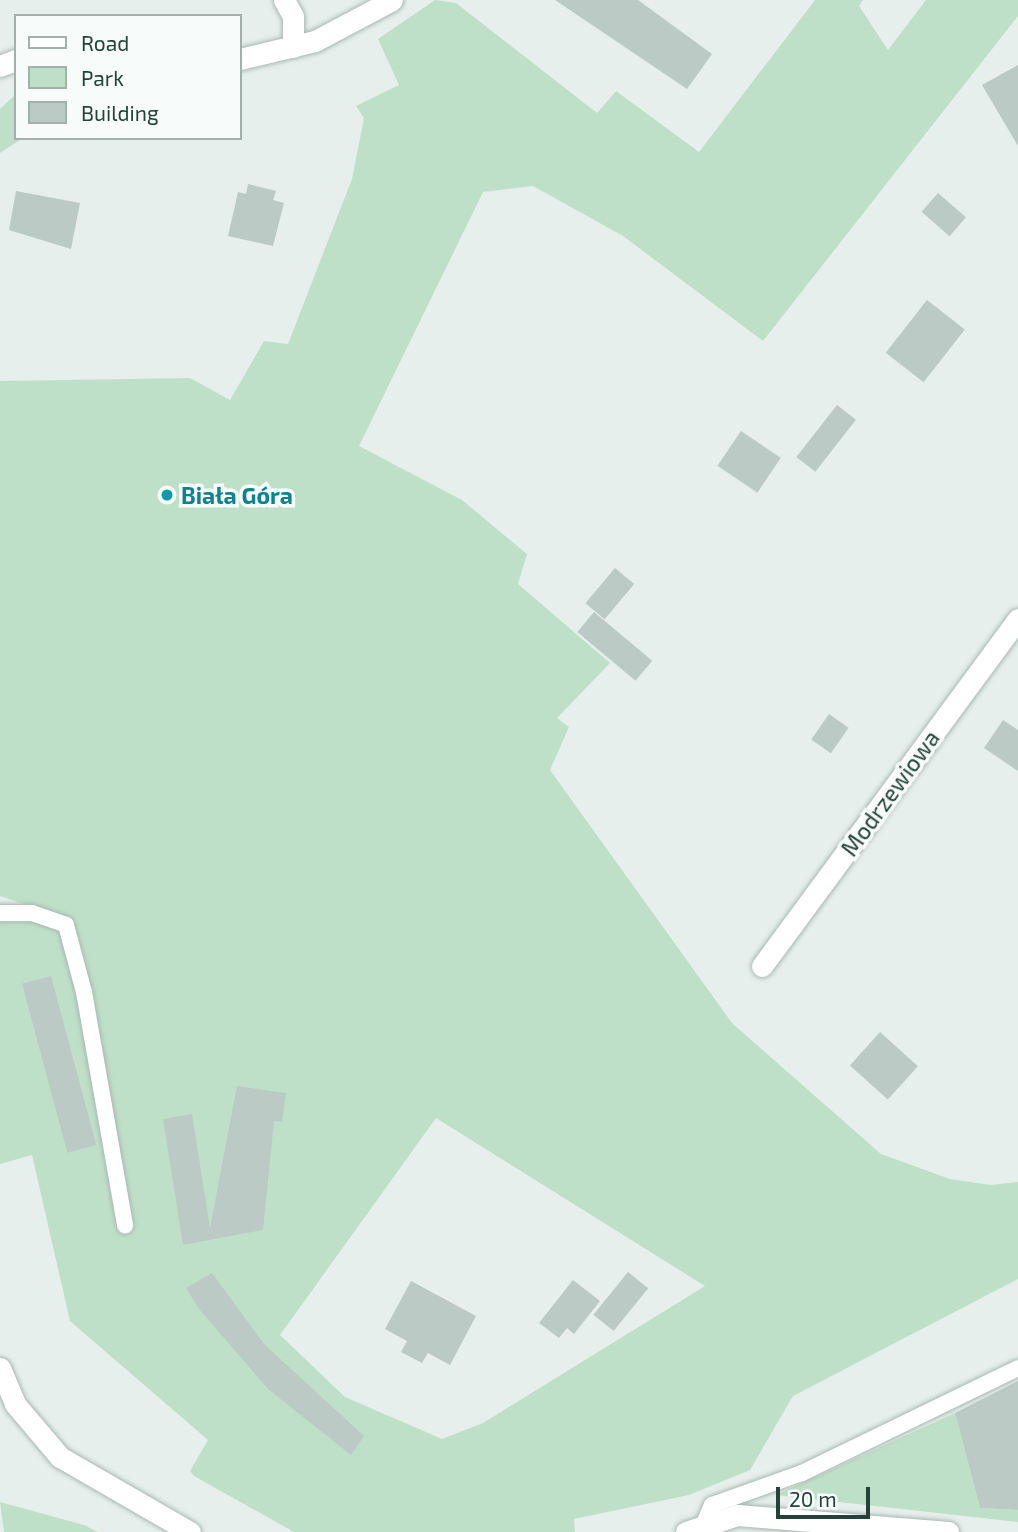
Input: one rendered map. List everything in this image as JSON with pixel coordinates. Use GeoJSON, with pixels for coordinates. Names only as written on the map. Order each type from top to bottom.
{"type":"FeatureCollection","features":[{"type":"Feature","properties":{"kind":"street"},"geometry":{"type":"LineString","coordinates":[[284,0],[293,16],[293,47]]}},
{"type":"Feature","properties":{"kind":"street"},"geometry":{"type":"LineString","coordinates":[[242,59],[293,47],[393,0]]}},
{"type":"Feature","properties":{"kind":"street","name":"Modrzewiowa"},"geometry":{"type":"LineString","coordinates":[[762,966],[1018,619]]}},
{"type":"Feature","properties":{"kind":"street"},"geometry":{"type":"LineString","coordinates":[[0,1368],[15,1404],[60,1457],[190,1532]]}},
{"type":"Feature","properties":{"kind":"street"},"geometry":{"type":"LineString","coordinates":[[694,1529],[737,1515],[948,1532]]}},
{"type":"Feature","properties":{"kind":"lane"},"geometry":{"type":"LineString","coordinates":[[0,913],[32,913],[66,925],[84,992],[125,1225]]}},
{"type":"Feature","properties":{"kind":"lane"},"geometry":{"type":"LineString","coordinates":[[694,1529],[712,1505],[802,1473],[1018,1368]]}},
{"type":"Feature","properties":{"kind":"green space"},"geometry":{"type":"Polygon","coordinates":[[[435,0],[456,3],[597,113],[616,91],[699,152],[815,0],[863,0],[859,6],[888,50],[926,0],[1018,0],[1018,16],[763,341],[623,236],[533,186],[483,192],[359,446],[462,500],[527,554],[518,584],[610,663],[557,718],[569,727],[550,770],[732,1023],[881,1154],[950,1179],[991,1185],[1018,1182],[1018,1279],[793,1396],[750,1470],[689,1495],[574,1519],[575,1532],[294,1532],[194,1476],[190,1471],[208,1440],[70,1321],[32,1155],[0,1164],[0,922],[74,921],[0,896],[0,381],[190,378],[230,400],[264,341],[288,344],[352,179],[364,118],[356,106],[399,85],[378,39],[435,0]],[[436,1118],[280,1335],[345,1397],[442,1439],[483,1423],[705,1286],[436,1118]]]}},
{"type":"Feature","properties":{"kind":"green space"},"geometry":{"type":"Polygon","coordinates":[[[14,96],[14,140],[20,140],[0,153],[0,109],[14,96]]]}},
{"type":"Feature","properties":{"kind":"green space"},"geometry":{"type":"Polygon","coordinates":[[[955,1413],[980,1508],[1018,1510],[1018,1522],[776,1495],[955,1413]]]}},
{"type":"Feature","properties":{"kind":"green space"},"geometry":{"type":"Polygon","coordinates":[[[0,1502],[84,1525],[98,1532],[4,1532],[0,1502]]]}},
{"type":"Feature","properties":{"kind":"building"},"geometry":{"type":"Polygon","coordinates":[[[555,0],[638,0],[712,54],[687,89],[555,0]]]}},
{"type":"Feature","properties":{"kind":"building"},"geometry":{"type":"Polygon","coordinates":[[[1018,65],[1018,146],[982,85],[1018,65]]]}},
{"type":"Feature","properties":{"kind":"building"},"geometry":{"type":"Polygon","coordinates":[[[248,184],[276,191],[273,200],[284,203],[273,246],[228,236],[238,192],[246,194],[248,184]]]}},
{"type":"Feature","properties":{"kind":"building"},"geometry":{"type":"Polygon","coordinates":[[[16,191],[80,203],[71,249],[9,230],[16,191]]]}},
{"type":"Feature","properties":{"kind":"building"},"geometry":{"type":"Polygon","coordinates":[[[938,193],[966,217],[950,236],[922,212],[938,193]]]}},
{"type":"Feature","properties":{"kind":"building"},"geometry":{"type":"Polygon","coordinates":[[[927,300],[965,330],[924,382],[886,353],[927,300]]]}},
{"type":"Feature","properties":{"kind":"building"},"geometry":{"type":"Polygon","coordinates":[[[837,405],[856,420],[815,472],[796,457],[837,405]]]}},
{"type":"Feature","properties":{"kind":"building"},"geometry":{"type":"Polygon","coordinates":[[[741,431],[781,458],[757,493],[718,466],[741,431]]]}},
{"type":"Feature","properties":{"kind":"building"},"geometry":{"type":"Polygon","coordinates":[[[615,568],[634,584],[605,619],[585,603],[615,568]]]}},
{"type":"Feature","properties":{"kind":"building"},"geometry":{"type":"Polygon","coordinates":[[[594,612],[652,661],[636,681],[577,632],[594,612]]]}},
{"type":"Feature","properties":{"kind":"building"},"geometry":{"type":"Polygon","coordinates":[[[829,714],[849,728],[831,753],[811,739],[829,714]]]}},
{"type":"Feature","properties":{"kind":"building"},"geometry":{"type":"Polygon","coordinates":[[[1003,720],[1018,730],[1018,771],[984,748],[1003,720]]]}},
{"type":"Feature","properties":{"kind":"building"},"geometry":{"type":"Polygon","coordinates":[[[51,976],[96,1145],[67,1153],[22,984],[51,976]]]}},
{"type":"Feature","properties":{"kind":"building"},"geometry":{"type":"Polygon","coordinates":[[[880,1032],[918,1066],[888,1100],[850,1065],[880,1032]]]}},
{"type":"Feature","properties":{"kind":"building"},"geometry":{"type":"Polygon","coordinates":[[[237,1086],[286,1093],[282,1122],[274,1121],[263,1230],[183,1245],[163,1119],[192,1114],[210,1228],[237,1086]]]}},
{"type":"Feature","properties":{"kind":"building"},"geometry":{"type":"Polygon","coordinates":[[[628,1272],[648,1288],[614,1331],[593,1315],[628,1272]]]}},
{"type":"Feature","properties":{"kind":"building"},"geometry":{"type":"Polygon","coordinates":[[[212,1273],[264,1344],[364,1436],[351,1455],[268,1389],[199,1309],[186,1288],[212,1273]]]}},
{"type":"Feature","properties":{"kind":"building"},"geometry":{"type":"Polygon","coordinates":[[[573,1280],[600,1301],[574,1334],[567,1328],[559,1338],[539,1323],[573,1280]]]}},
{"type":"Feature","properties":{"kind":"building"},"geometry":{"type":"Polygon","coordinates":[[[411,1281],[476,1316],[450,1365],[428,1353],[422,1363],[401,1352],[407,1341],[385,1329],[411,1281]]]}},
{"type":"Feature","properties":{"kind":"building"},"geometry":{"type":"Polygon","coordinates":[[[1018,1381],[1018,1510],[980,1508],[955,1413],[1018,1381]]]}},
{"type":"Feature","properties":{"kind":"place","name":"Biała Góra"},"geometry":{"type":"Point","coordinates":[167,495]}}]}
